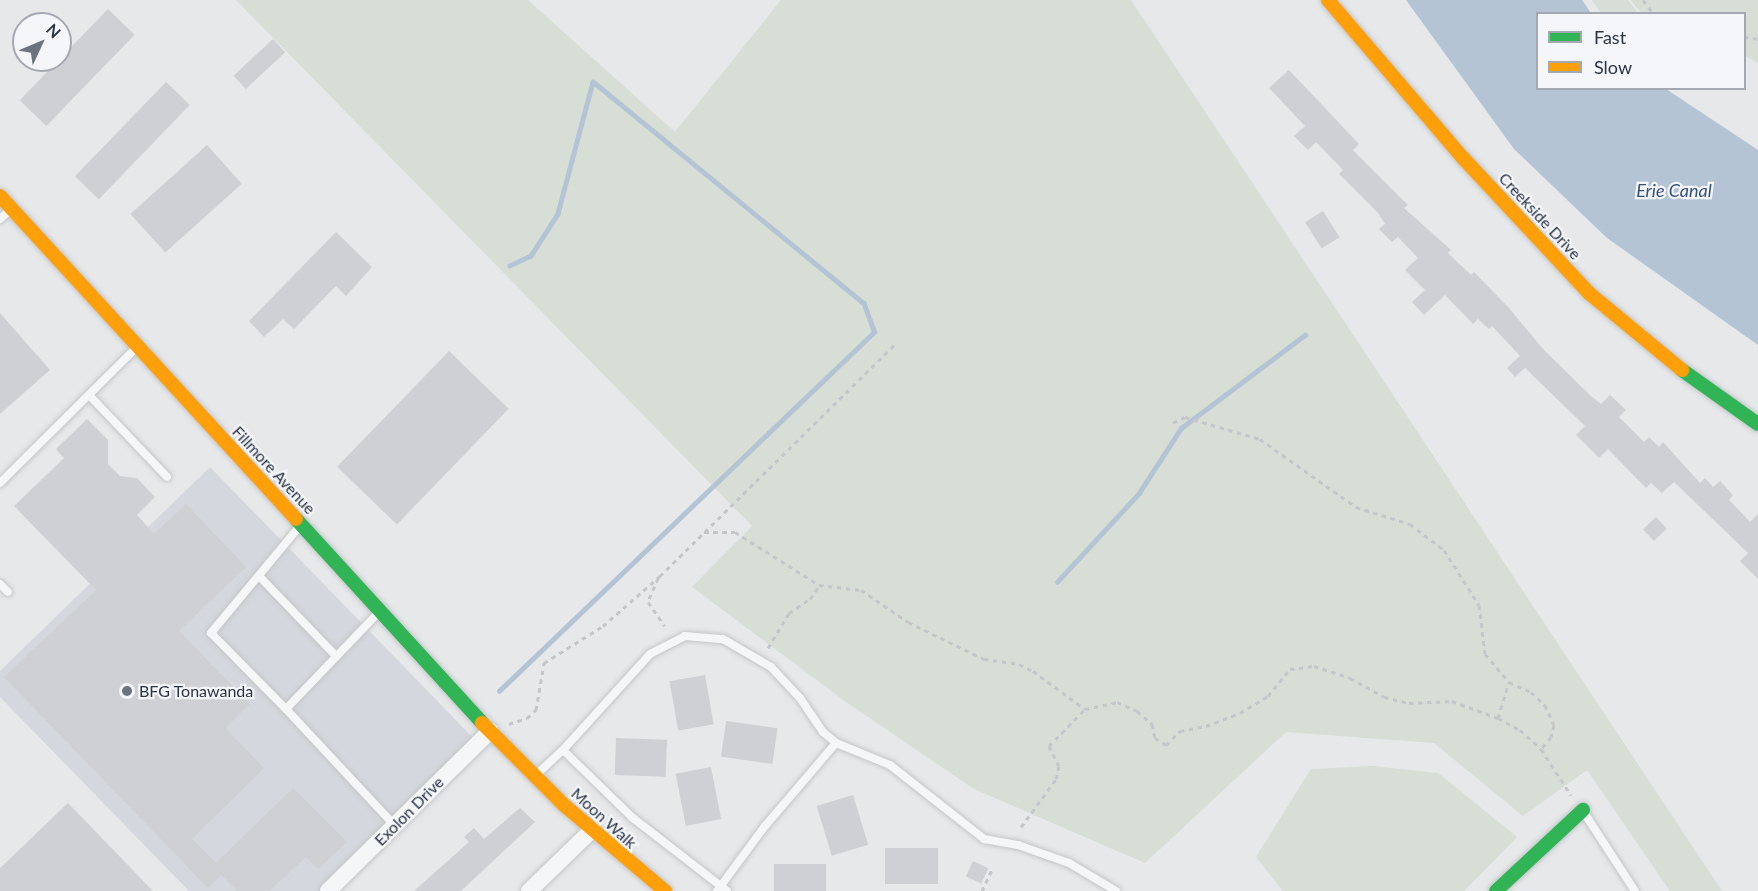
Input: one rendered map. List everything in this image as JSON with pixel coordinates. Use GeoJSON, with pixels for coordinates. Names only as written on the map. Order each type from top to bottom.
{"type":"FeatureCollection","features":[{"type":"Feature","properties":{"kind":"street","name":"Creekside Drive"},"geometry":{"type":"LineString","coordinates":[[1328,0],[1464,159],[1589,293],[1684,372],[1758,424]]}},
{"type":"Feature","properties":{"kind":"street","name":"Fillmore Avenue"},"geometry":{"type":"LineString","coordinates":[[0,196],[525,766]]}},
{"type":"Feature","properties":{"kind":"street","name":"Exolon Drive"},"geometry":{"type":"LineString","coordinates":[[328,891],[490,730]]}},
{"type":"Feature","properties":{"kind":"street","name":"Moon Walk"},"geometry":{"type":"LineString","coordinates":[[525,766],[592,830],[665,891]]}},
{"type":"Feature","properties":{"kind":"street"},"geometry":{"type":"LineString","coordinates":[[1496,891],[1583,810]]}},
{"type":"Feature","properties":{"kind":"street"},"geometry":{"type":"LineString","coordinates":[[529,891],[592,830]]}},
{"type":"Feature","properties":{"kind":"lane"},"geometry":{"type":"LineString","coordinates":[[0,219],[11,208]]}},
{"type":"Feature","properties":{"kind":"lane"},"geometry":{"type":"LineString","coordinates":[[0,483],[138,346]]}},
{"type":"Feature","properties":{"kind":"lane"},"geometry":{"type":"LineString","coordinates":[[89,395],[168,477]]}},
{"type":"Feature","properties":{"kind":"lane"},"geometry":{"type":"LineString","coordinates":[[302,525],[211,633],[286,709],[394,825]]}},
{"type":"Feature","properties":{"kind":"lane"},"geometry":{"type":"LineString","coordinates":[[259,576],[336,656]]}},
{"type":"Feature","properties":{"kind":"lane"},"geometry":{"type":"LineString","coordinates":[[0,584],[8,592]]}},
{"type":"Feature","properties":{"kind":"lane"},"geometry":{"type":"LineString","coordinates":[[286,709],[380,610]]}},
{"type":"Feature","properties":{"kind":"lane"},"geometry":{"type":"LineString","coordinates":[[535,777],[563,750],[650,654],[685,636],[723,639],[771,667],[801,698],[823,732],[836,743],[890,765],[984,838],[1017,845],[1069,863],[1116,891]]}},
{"type":"Feature","properties":{"kind":"lane"},"geometry":{"type":"LineString","coordinates":[[563,750],[633,818],[721,890],[836,743]]}},
{"type":"Feature","properties":{"kind":"lane"},"geometry":{"type":"LineString","coordinates":[[1583,810],[1635,891]]}},
{"type":"Feature","properties":{"kind":"path"},"geometry":{"type":"LineString","coordinates":[[1643,0],[1652,12]]}},
{"type":"Feature","properties":{"kind":"path"},"geometry":{"type":"LineString","coordinates":[[490,730],[527,718],[536,710],[544,663],[603,626],[660,576],[896,343]]}},
{"type":"Feature","properties":{"kind":"path"},"geometry":{"type":"LineString","coordinates":[[1173,423],[1185,417],[1260,439],[1356,507],[1385,514],[1419,530],[1444,550],[1479,605],[1485,654],[1509,682],[1531,692],[1545,705],[1554,724],[1551,737],[1541,749]]}},
{"type":"Feature","properties":{"kind":"path"},"geometry":{"type":"LineString","coordinates":[[704,532],[735,532],[819,585],[861,590],[908,622],[984,659],[1019,664],[1085,709]]}},
{"type":"Feature","properties":{"kind":"path"},"geometry":{"type":"LineString","coordinates":[[660,576],[648,602],[665,626]]}},
{"type":"Feature","properties":{"kind":"path"},"geometry":{"type":"LineString","coordinates":[[768,648],[789,613],[810,599],[819,585]]}},
{"type":"Feature","properties":{"kind":"path"},"geometry":{"type":"LineString","coordinates":[[1022,827],[1056,779],[1059,766],[1050,746],[1085,709],[1117,702],[1137,711],[1152,724],[1155,738],[1166,745],[1180,730],[1206,726],[1249,708],[1268,696],[1290,669],[1314,666],[1350,678],[1384,697],[1409,703],[1452,701],[1498,717],[1520,730],[1541,749],[1583,810]]}},
{"type":"Feature","properties":{"kind":"path"},"geometry":{"type":"LineString","coordinates":[[1498,717],[1509,682]]}},
{"type":"Feature","properties":{"kind":"path"},"geometry":{"type":"LineString","coordinates":[[982,891],[993,867]]}},
{"type":"Feature","properties":{"kind":"shaded area"},"geometry":{"type":"Polygon","coordinates":[[[236,0],[528,0],[675,132],[781,0],[1131,0],[1722,891],[1670,891],[1587,770],[1523,816],[1434,743],[1286,732],[1145,863],[974,789],[849,704],[692,587],[752,526],[236,0]]]}},
{"type":"Feature","properties":{"kind":"shaded area"},"geometry":{"type":"Polygon","coordinates":[[[1592,0],[1628,0],[1637,12],[1600,12],[1592,0]]]}},
{"type":"Feature","properties":{"kind":"shaded area"},"geometry":{"type":"Polygon","coordinates":[[[1631,0],[1758,0],[1758,63],[1746,57],[1746,12],[1640,12],[1631,0]]]}},
{"type":"Feature","properties":{"kind":"shaded area"},"geometry":{"type":"Polygon","coordinates":[[[210,467],[479,744],[327,891],[189,891],[0,697],[0,671],[210,467]]]}},
{"type":"Feature","properties":{"kind":"shaded area"},"geometry":{"type":"Polygon","coordinates":[[[1373,766],[1438,773],[1517,837],[1464,891],[1283,891],[1256,857],[1311,769],[1373,766]]]}},
{"type":"Feature","properties":{"kind":"water","name":"Erie Canal"},"geometry":{"type":"Polygon","coordinates":[[[1406,0],[1582,0],[1590,12],[1536,12],[1536,90],[1668,90],[1758,150],[1758,345],[1607,238],[1514,149],[1406,0]]]}},
{"type":"Feature","properties":{"kind":"building"},"geometry":{"type":"Polygon","coordinates":[[[108,9],[135,35],[46,126],[20,100],[47,72],[72,72],[72,46],[108,9]]]}},
{"type":"Feature","properties":{"kind":"building"},"geometry":{"type":"Polygon","coordinates":[[[273,39],[285,52],[246,89],[234,76],[273,39]]]}},
{"type":"Feature","properties":{"kind":"building"},"geometry":{"type":"Polygon","coordinates":[[[1289,70],[1359,144],[1353,150],[1408,205],[1404,208],[1451,250],[1448,253],[1471,275],[1474,272],[1509,308],[1544,350],[1591,396],[1601,404],[1610,395],[1626,410],[1619,417],[1644,442],[1649,437],[1659,447],[1663,442],[1700,483],[1705,478],[1713,487],[1720,481],[1733,495],[1729,500],[1750,522],[1758,514],[1758,579],[1740,561],[1748,553],[1674,482],[1662,493],[1651,483],[1646,488],[1608,449],[1599,458],[1576,435],[1585,426],[1525,368],[1515,377],[1507,368],[1520,356],[1492,326],[1489,329],[1478,319],[1473,324],[1445,295],[1424,315],[1412,302],[1425,290],[1405,270],[1418,258],[1398,237],[1392,242],[1379,229],[1385,224],[1378,213],[1339,174],[1343,170],[1316,142],[1308,150],[1294,136],[1305,126],[1269,88],[1289,70]]]}},
{"type":"Feature","properties":{"kind":"building"},"geometry":{"type":"Polygon","coordinates":[[[166,82],[190,105],[99,199],[75,176],[166,82]]]}},
{"type":"Feature","properties":{"kind":"building"},"geometry":{"type":"Polygon","coordinates":[[[207,145],[242,184],[165,253],[130,214],[207,145]]]}},
{"type":"Feature","properties":{"kind":"building"},"geometry":{"type":"Polygon","coordinates":[[[1323,211],[1339,237],[1322,248],[1305,222],[1323,211]]]}},
{"type":"Feature","properties":{"kind":"building"},"geometry":{"type":"Polygon","coordinates":[[[336,232],[372,267],[346,296],[336,286],[294,329],[283,319],[264,337],[249,321],[336,232]]]}},
{"type":"Feature","properties":{"kind":"building"},"geometry":{"type":"Polygon","coordinates":[[[0,313],[50,370],[0,414],[0,313]]]}},
{"type":"Feature","properties":{"kind":"building"},"geometry":{"type":"Polygon","coordinates":[[[449,351],[509,409],[397,524],[337,467],[449,351]]]}},
{"type":"Feature","properties":{"kind":"building","name":"BFG Tonawanda"},"geometry":{"type":"Polygon","coordinates":[[[87,419],[108,440],[108,464],[120,476],[137,478],[155,497],[137,515],[154,534],[186,504],[246,567],[179,631],[250,704],[225,728],[264,768],[192,839],[216,863],[293,788],[347,842],[318,869],[306,857],[269,891],[237,891],[221,875],[208,888],[4,677],[96,590],[14,506],[64,458],[56,449],[87,419]]]}},
{"type":"Feature","properties":{"kind":"building"},"geometry":{"type":"Polygon","coordinates":[[[1656,517],[1667,529],[1654,541],[1643,529],[1656,517]]]}},
{"type":"Feature","properties":{"kind":"building"},"geometry":{"type":"Polygon","coordinates":[[[705,675],[714,724],[678,730],[670,681],[705,675]]]}},
{"type":"Feature","properties":{"kind":"building"},"geometry":{"type":"Polygon","coordinates":[[[726,721],[777,728],[772,764],[721,757],[726,721]]]}},
{"type":"Feature","properties":{"kind":"building"},"geometry":{"type":"Polygon","coordinates":[[[616,738],[667,740],[666,777],[615,775],[616,738]]]}},
{"type":"Feature","properties":{"kind":"building"},"geometry":{"type":"Polygon","coordinates":[[[711,767],[721,819],[686,826],[676,774],[711,767]]]}},
{"type":"Feature","properties":{"kind":"building"},"geometry":{"type":"Polygon","coordinates":[[[853,795],[868,845],[832,856],[817,806],[853,795]]]}},
{"type":"Feature","properties":{"kind":"building"},"geometry":{"type":"Polygon","coordinates":[[[68,803],[153,891],[0,891],[0,868],[68,803]]]}},
{"type":"Feature","properties":{"kind":"building"},"geometry":{"type":"Polygon","coordinates":[[[520,808],[535,822],[461,891],[414,891],[469,842],[464,837],[474,828],[484,839],[520,808]]]}},
{"type":"Feature","properties":{"kind":"building"},"geometry":{"type":"Polygon","coordinates":[[[885,848],[938,848],[938,884],[885,884],[885,848]]]}},
{"type":"Feature","properties":{"kind":"building"},"geometry":{"type":"Polygon","coordinates":[[[973,861],[988,868],[981,884],[966,876],[973,861]]]}},
{"type":"Feature","properties":{"kind":"building"},"geometry":{"type":"Polygon","coordinates":[[[774,864],[826,864],[826,891],[774,891],[774,864]]]}},
{"type":"Feature","properties":{"kind":"waterway"},"geometry":{"type":"LineString","coordinates":[[499,691],[874,332],[864,304],[593,82],[558,214],[531,256],[510,266]]}},
{"type":"Feature","properties":{"kind":"waterway"},"geometry":{"type":"LineString","coordinates":[[1057,582],[1139,493],[1181,428],[1305,335]]}},
{"type":"Feature","properties":{"kind":"traffic: fast"},"geometry":{"type":"LineString","coordinates":[[1682,370],[1758,424]]}},
{"type":"Feature","properties":{"kind":"traffic: fast"},"geometry":{"type":"LineString","coordinates":[[296,519],[482,723]]}},
{"type":"Feature","properties":{"kind":"traffic: fast"},"geometry":{"type":"LineString","coordinates":[[1496,891],[1583,810]]}},
{"type":"Feature","properties":{"kind":"traffic: slow"},"geometry":{"type":"LineString","coordinates":[[1328,0],[1464,159],[1589,293],[1682,370]]}},
{"type":"Feature","properties":{"kind":"traffic: slow"},"geometry":{"type":"LineString","coordinates":[[0,196],[296,519]]}},
{"type":"Feature","properties":{"kind":"traffic: slow"},"geometry":{"type":"LineString","coordinates":[[482,723],[564,805],[665,891]]}},
{"type":"Feature","properties":{"kind":"place","name":"BFG Tonawanda"},"geometry":{"type":"Point","coordinates":[127,691]}}]}
